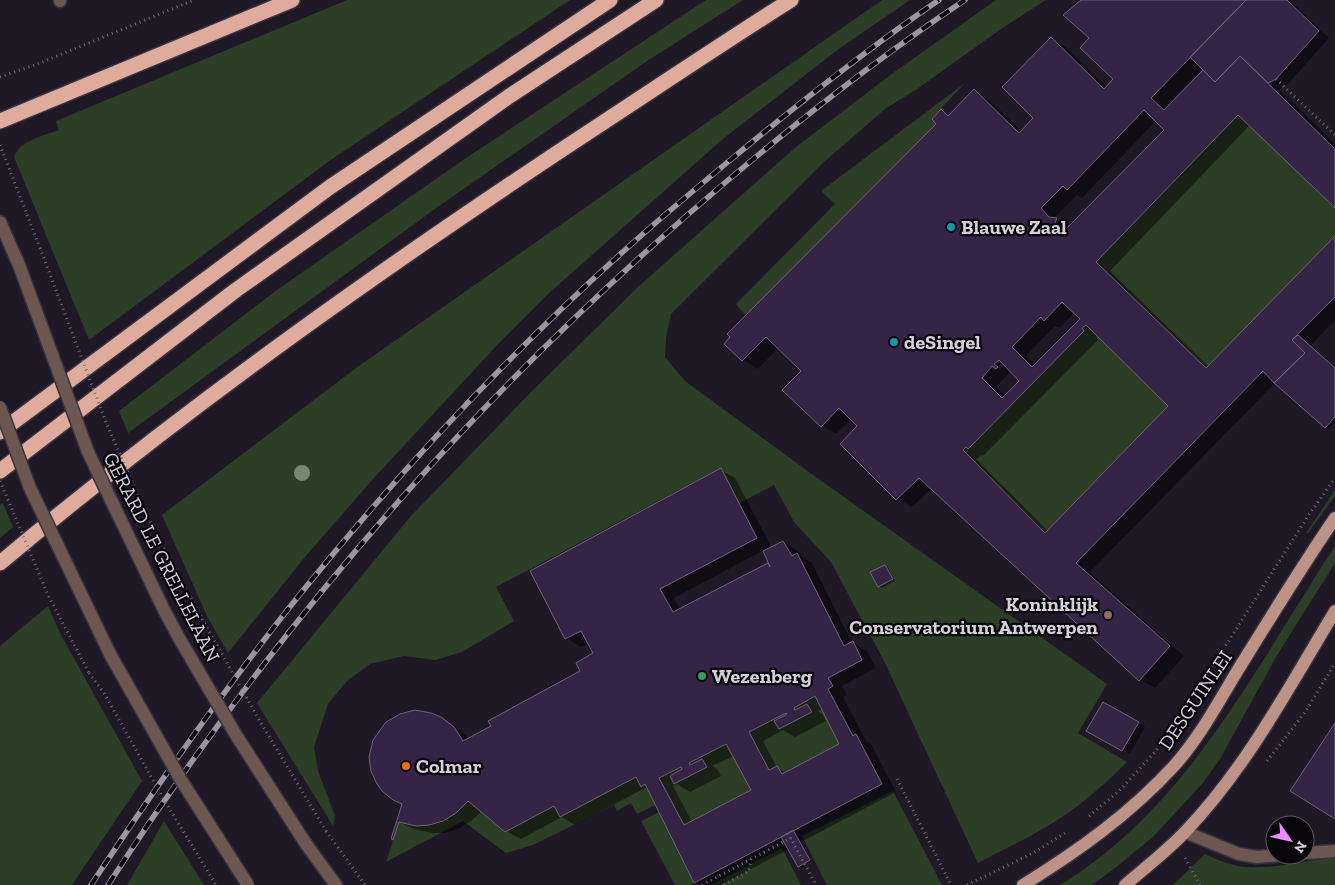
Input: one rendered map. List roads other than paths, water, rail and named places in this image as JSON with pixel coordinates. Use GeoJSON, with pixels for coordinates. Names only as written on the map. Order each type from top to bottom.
{"type":"FeatureCollection","features":[{"type":"Feature","properties":{"kind":"highway"},"geometry":{"type":"LineString","coordinates":[[0,121],[292,0]]}},
{"type":"Feature","properties":{"kind":"highway"},"geometry":{"type":"LineString","coordinates":[[0,432],[330,187],[610,0]]}},
{"type":"Feature","properties":{"kind":"highway"},"geometry":{"type":"LineString","coordinates":[[0,471],[244,284],[508,97],[656,0]]}},
{"type":"Feature","properties":{"kind":"highway"},"geometry":{"type":"LineString","coordinates":[[0,563],[76,499],[288,339],[480,203],[791,0]]}},
{"type":"Feature","properties":{"kind":"main road","name":"DESGUINLEI"},"geometry":{"type":"LineString","coordinates":[[1023,885],[1064,860],[1106,829],[1175,765],[1200,731],[1294,578],[1335,518]]}},
{"type":"Feature","properties":{"kind":"main road"},"geometry":{"type":"LineString","coordinates":[[1125,885],[1185,832],[1210,804],[1276,712],[1335,611]]}},
{"type":"Feature","properties":{"kind":"street","name":"GERARD LE GRELLELAAN"},"geometry":{"type":"LineString","coordinates":[[0,222],[19,265],[88,452],[164,610],[236,736],[306,844],[336,885]]}},
{"type":"Feature","properties":{"kind":"street"},"geometry":{"type":"LineString","coordinates":[[0,407],[30,488],[110,656],[181,780],[248,885]]}},
{"type":"Feature","properties":{"kind":"street"},"geometry":{"type":"LineString","coordinates":[[1185,832],[1240,854],[1265,856]]}},
{"type":"Feature","properties":{"kind":"street"},"geometry":{"type":"LineString","coordinates":[[1315,852],[1335,850]]}},
{"type":"Feature","properties":{"kind":"railway"},"geometry":{"type":"LineString","coordinates":[[91,885],[193,736],[273,628],[341,544],[383,496],[513,356],[605,268],[749,144],[883,39],[939,0]]}},
{"type":"Feature","properties":{"kind":"railway"},"geometry":{"type":"LineString","coordinates":[[108,885],[174,787],[243,692],[315,599],[391,510],[470,423],[553,339],[638,259],[727,181],[843,87],[903,42],[965,0]]}},
{"type":"Feature","properties":{"kind":"place","name":"Blauwe Zaal"},"geometry":{"type":"Point","coordinates":[951,227]}},
{"type":"Feature","properties":{"kind":"place","name":"deSingel"},"geometry":{"type":"Point","coordinates":[894,342]}},
{"type":"Feature","properties":{"kind":"place","name":"Koninklijk Conservatorium Antwerpen"},"geometry":{"type":"Point","coordinates":[1108,615]}},
{"type":"Feature","properties":{"kind":"place","name":"Wezenberg"},"geometry":{"type":"Point","coordinates":[702,676]}},
{"type":"Feature","properties":{"kind":"place","name":"Colmar"},"geometry":{"type":"Point","coordinates":[406,766]}}]}
